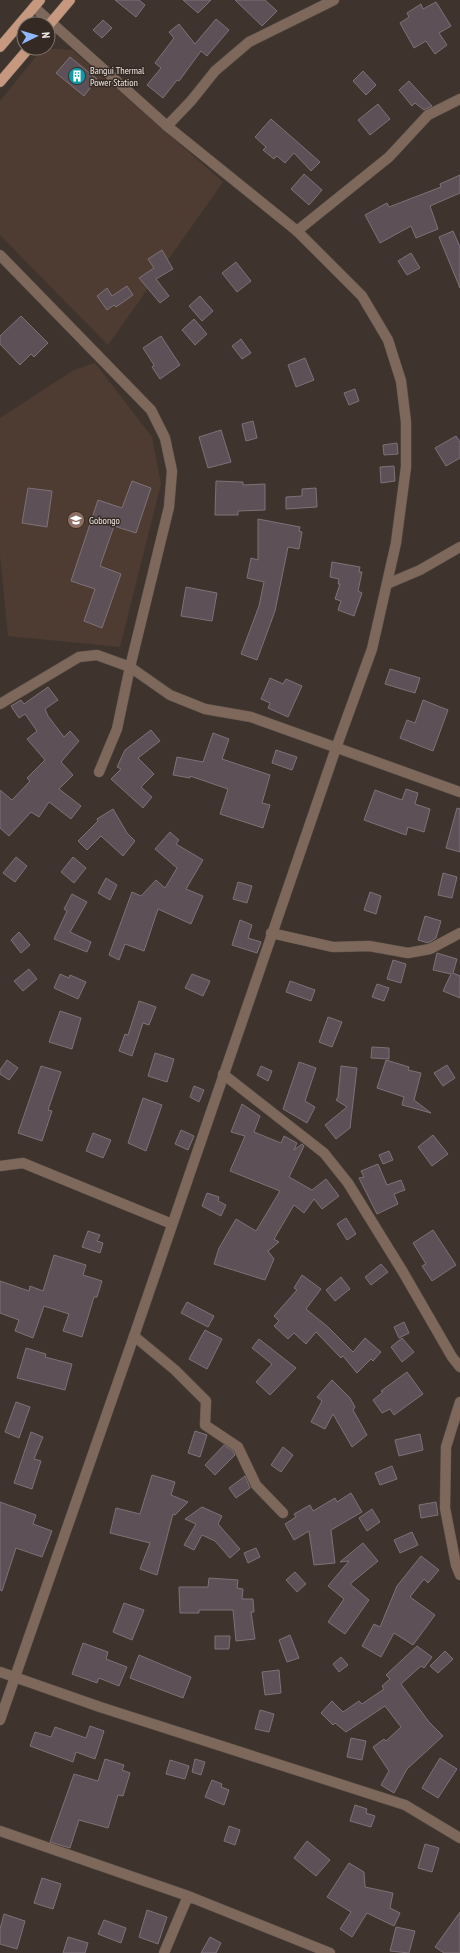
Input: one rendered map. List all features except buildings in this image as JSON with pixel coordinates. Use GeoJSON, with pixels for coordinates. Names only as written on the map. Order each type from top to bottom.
{"type":"FeatureCollection","features":[{"type":"Feature","properties":{"kind":"main road"},"geometry":{"type":"LineString","coordinates":[[56,17],[70,0]]}},
{"type":"Feature","properties":{"kind":"main road"},"geometry":{"type":"LineString","coordinates":[[0,47],[37,3]]}},
{"type":"Feature","properties":{"kind":"main road"},"geometry":{"type":"LineString","coordinates":[[0,82],[22,56]]}},
{"type":"Feature","properties":{"kind":"street"},"geometry":{"type":"LineString","coordinates":[[167,126],[191,101],[215,71],[249,42],[334,0]]}},
{"type":"Feature","properties":{"kind":"street"},"geometry":{"type":"LineString","coordinates":[[37,3],[45,16]]}},
{"type":"Feature","properties":{"kind":"street"},"geometry":{"type":"LineString","coordinates":[[0,1720],[134,1336],[271,934],[372,649],[396,543],[406,467],[406,422],[401,381],[388,340],[362,296],[297,231],[167,126],[56,29]]}},
{"type":"Feature","properties":{"kind":"street"},"geometry":{"type":"LineString","coordinates":[[297,231],[389,156],[428,114],[460,99]]}},
{"type":"Feature","properties":{"kind":"street"},"geometry":{"type":"LineString","coordinates":[[0,255],[151,410],[165,438],[172,471],[169,507],[130,667],[117,729],[99,772]]}},
{"type":"Feature","properties":{"kind":"street"},"geometry":{"type":"LineString","coordinates":[[387,584],[420,570],[460,547]]}},
{"type":"Feature","properties":{"kind":"street"},"geometry":{"type":"LineString","coordinates":[[0,704],[79,657],[97,655],[130,667],[170,695],[205,709],[251,717],[460,792]]}},
{"type":"Feature","properties":{"kind":"street"},"geometry":{"type":"LineString","coordinates":[[271,934],[333,947],[369,946],[408,952],[430,949],[460,933]]}},
{"type":"Feature","properties":{"kind":"street"},"geometry":{"type":"LineString","coordinates":[[223,1074],[324,1153],[348,1183],[403,1272],[452,1357],[460,1367]]}},
{"type":"Feature","properties":{"kind":"street"},"geometry":{"type":"LineString","coordinates":[[0,1166],[23,1163],[172,1224]]}},
{"type":"Feature","properties":{"kind":"street"},"geometry":{"type":"LineString","coordinates":[[134,1336],[175,1370],[206,1401],[205,1425],[238,1447],[256,1485],[283,1513]]}},
{"type":"Feature","properties":{"kind":"street"},"geometry":{"type":"LineString","coordinates":[[460,1402],[446,1447],[445,1500],[456,1565],[460,1575]]}},
{"type":"Feature","properties":{"kind":"street"},"geometry":{"type":"LineString","coordinates":[[0,1672],[100,1707],[405,1805],[460,1838]]}},
{"type":"Feature","properties":{"kind":"street"},"geometry":{"type":"LineString","coordinates":[[0,1831],[188,1896],[330,1953]]}},
{"type":"Feature","properties":{"kind":"street"},"geometry":{"type":"LineString","coordinates":[[164,1953],[188,1896]]}},
{"type":"Feature","properties":{"kind":"shaded area"},"geometry":{"type":"Polygon","coordinates":[[[56,49],[72,50],[223,182],[108,345],[0,235],[0,101],[37,56],[56,56],[56,49]]]}},
{"type":"Feature","properties":{"kind":"shaded area","name":"Gobongo"},"geometry":{"type":"Polygon","coordinates":[[[95,363],[152,437],[161,484],[120,647],[8,636],[0,555],[0,418],[74,370],[95,363]]]}},
{"type":"Feature","properties":{"kind":"place","name":"Bangui Thermal Power Station"},"geometry":{"type":"Point","coordinates":[77,76]}},
{"type":"Feature","properties":{"kind":"place","name":"Gobongo"},"geometry":{"type":"Point","coordinates":[76,520]}}]}
